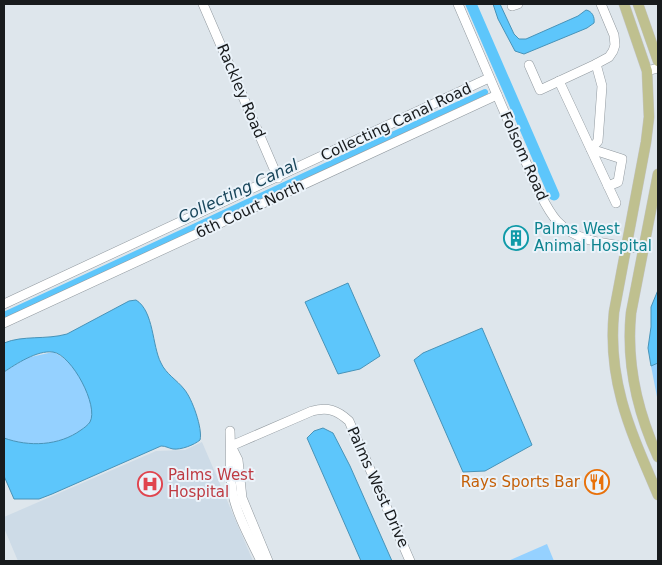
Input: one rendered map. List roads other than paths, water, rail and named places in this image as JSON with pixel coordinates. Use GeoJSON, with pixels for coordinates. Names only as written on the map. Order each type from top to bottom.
{"type":"FeatureCollection","features":[{"type":"Feature","properties":{"kind":"main road"},"geometry":{"type":"LineString","coordinates":[[624,4],[647,71],[648,117],[646,142],[612,331],[615,377],[620,400],[628,422],[658,495]]}},
{"type":"Feature","properties":{"kind":"main road"},"geometry":{"type":"LineString","coordinates":[[638,4],[658,58]]}},
{"type":"Feature","properties":{"kind":"main road"},"geometry":{"type":"LineString","coordinates":[[658,174],[631,313],[629,333],[632,378],[642,419],[658,457]]}},
{"type":"Feature","properties":{"kind":"street","name":"Rackley Road"},"geometry":{"type":"LineString","coordinates":[[203,4],[278,178]]}},
{"type":"Feature","properties":{"kind":"street","name":"Folsom Road"},"geometry":{"type":"LineString","coordinates":[[458,4],[547,208],[558,222],[584,239],[644,249]]}},
{"type":"Feature","properties":{"kind":"street"},"geometry":{"type":"LineString","coordinates":[[530,65],[540,90],[609,57],[615,45],[614,35],[601,4]]}},
{"type":"Feature","properties":{"kind":"street"},"geometry":{"type":"LineString","coordinates":[[644,60],[658,58]]}},
{"type":"Feature","properties":{"kind":"street"},"geometry":{"type":"LineString","coordinates":[[591,149],[598,141],[602,86],[596,64]]}},
{"type":"Feature","properties":{"kind":"street"},"geometry":{"type":"LineString","coordinates":[[647,71],[658,68]]}},
{"type":"Feature","properties":{"kind":"street","name":"Collecting Canal Road"},"geometry":{"type":"LineString","coordinates":[[4,304],[278,178],[489,78]]}},
{"type":"Feature","properties":{"kind":"street"},"geometry":{"type":"LineString","coordinates":[[559,81],[616,203]]}},
{"type":"Feature","properties":{"kind":"street","name":"6th Court North"},"geometry":{"type":"LineString","coordinates":[[4,323],[497,95]]}},
{"type":"Feature","properties":{"kind":"street"},"geometry":{"type":"LineString","coordinates":[[591,149],[622,159],[618,182],[608,186]]}},
{"type":"Feature","properties":{"kind":"street","name":"Palms West Drive"},"geometry":{"type":"LineString","coordinates":[[231,446],[312,411],[323,408],[341,413],[349,421],[410,561]]}},
{"type":"Feature","properties":{"kind":"street"},"geometry":{"type":"LineString","coordinates":[[230,431],[229,461],[232,491],[261,561]]}},
{"type":"Feature","properties":{"kind":"street"},"geometry":{"type":"LineString","coordinates":[[231,446],[238,460],[242,498],[268,561]]}},
{"type":"Feature","properties":{"kind":"waterway"},"geometry":{"type":"LineString","coordinates":[[471,4],[554,195]]}},
{"type":"Feature","properties":{"kind":"waterway","name":"Collecting Canal"},"geometry":{"type":"LineString","coordinates":[[4,315],[485,92]]}},
{"type":"Feature","properties":{"kind":"place","name":"Palms West Animal Hospital"},"geometry":{"type":"Point","coordinates":[516,238]}},
{"type":"Feature","properties":{"kind":"place","name":"Rays Sports Bar"},"geometry":{"type":"Point","coordinates":[597,482]}},
{"type":"Feature","properties":{"kind":"place","name":"Palms West Hospital"},"geometry":{"type":"Point","coordinates":[150,484]}}]}
